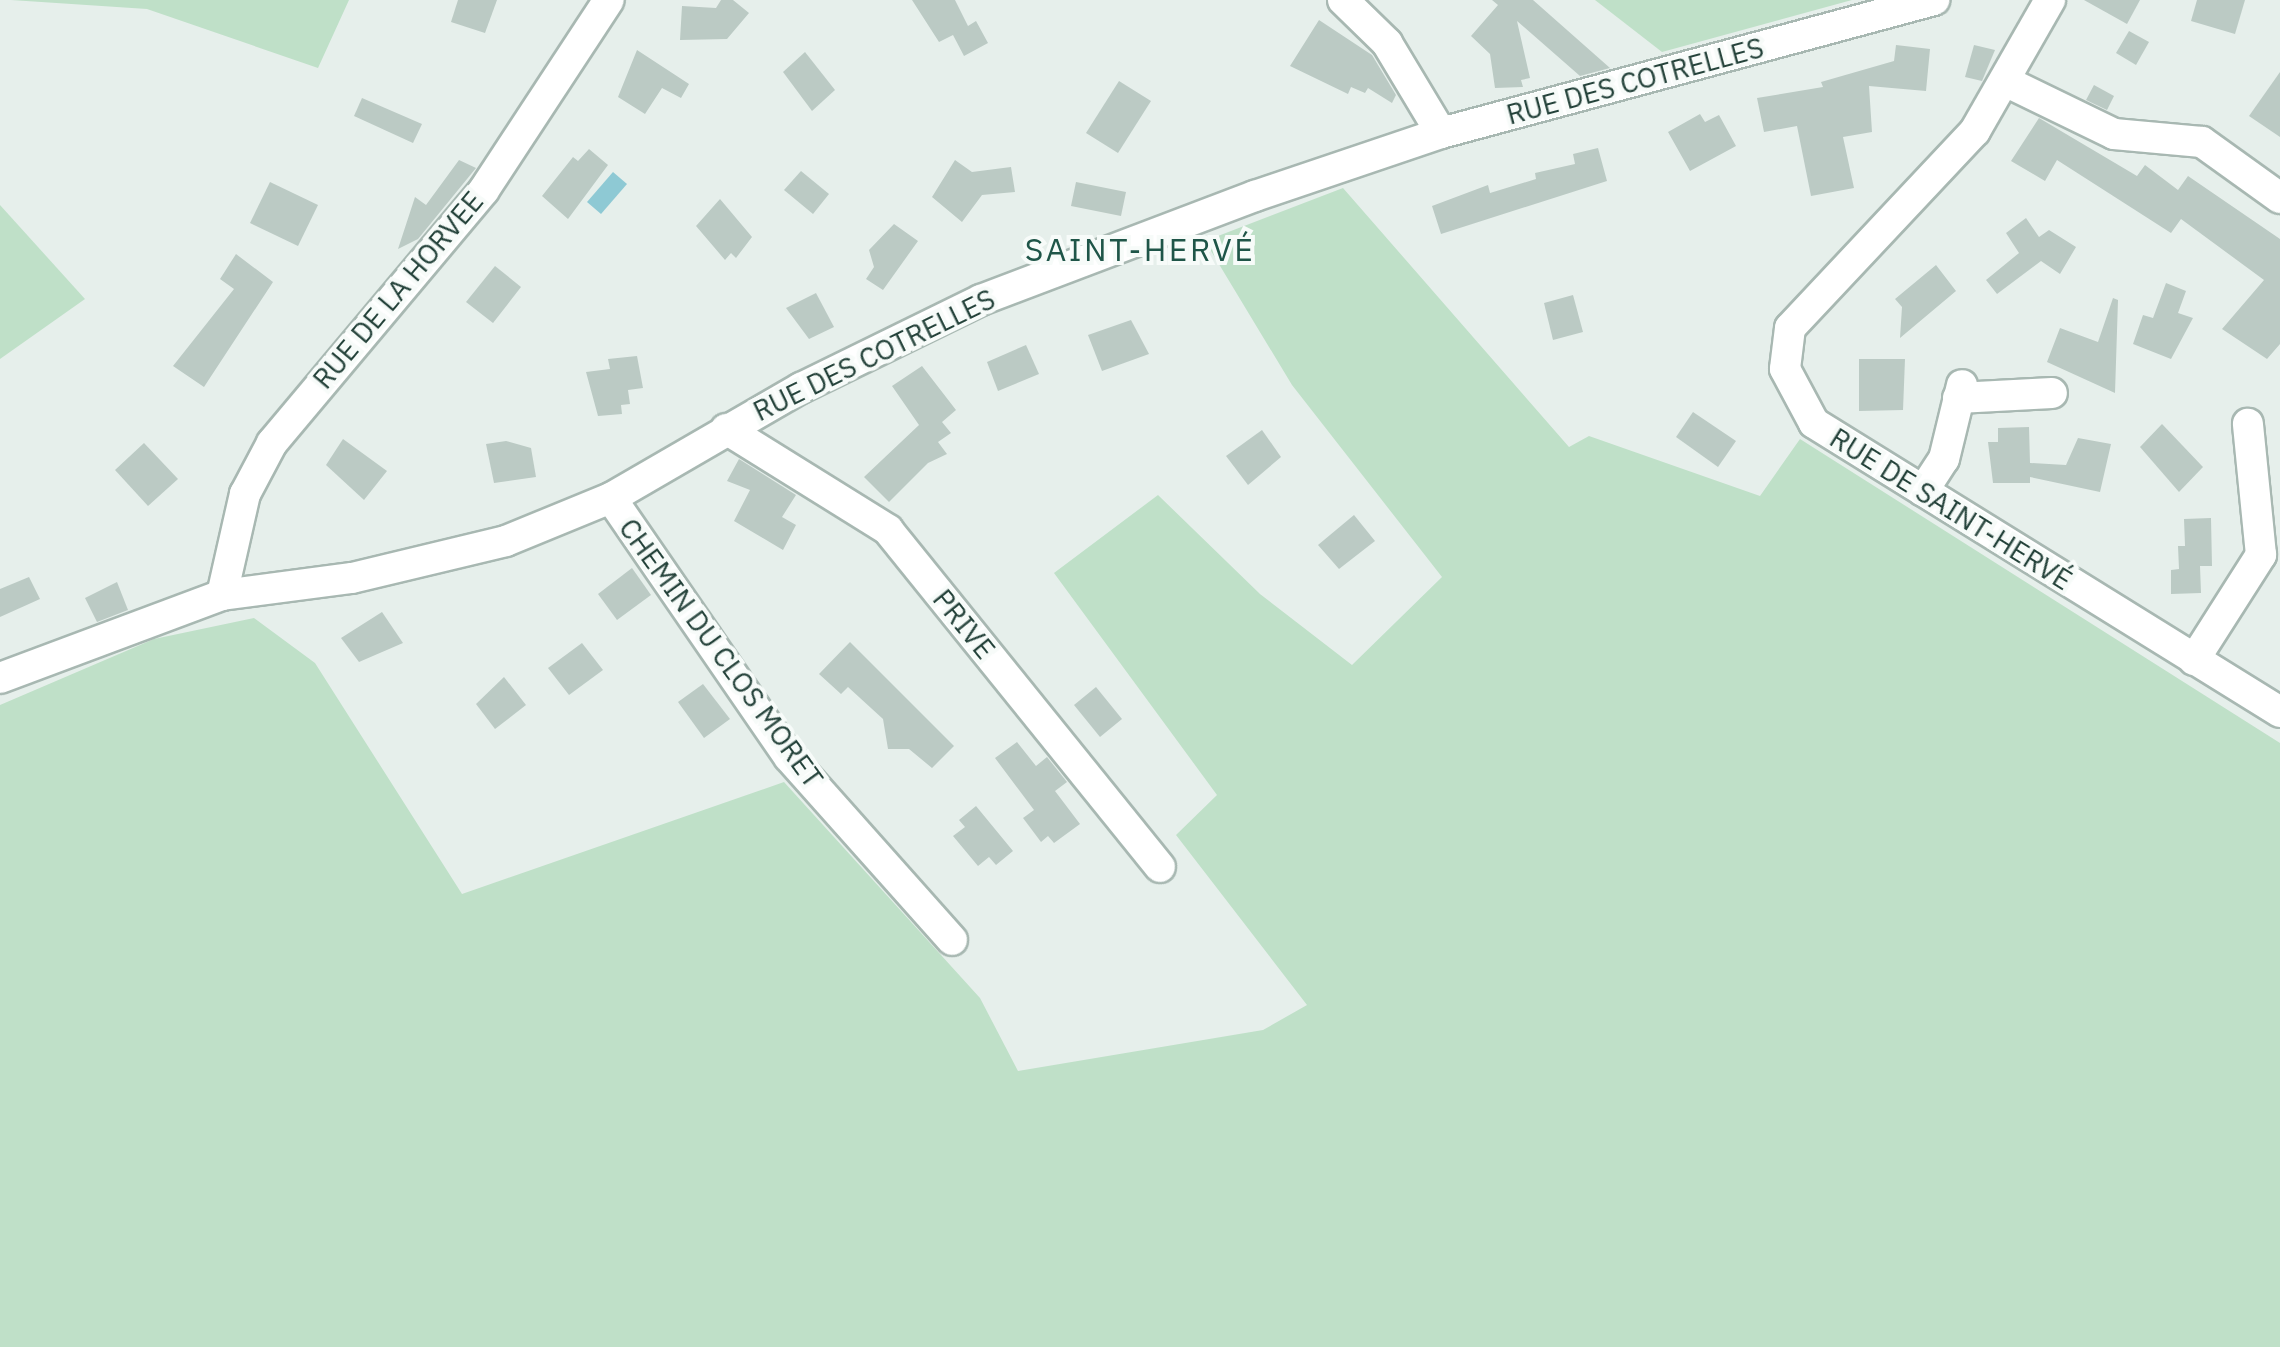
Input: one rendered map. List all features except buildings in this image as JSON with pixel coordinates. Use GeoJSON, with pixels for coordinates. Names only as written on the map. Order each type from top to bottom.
{"type":"FeatureCollection","features":[{"type":"Feature","properties":{"kind":"street","name":"RUE DE LA HORVEE"},"geometry":{"type":"LineString","coordinates":[[222,595],[245,494],[272,442],[484,190],[609,0]]}},
{"type":"Feature","properties":{"kind":"street"},"geometry":{"type":"LineString","coordinates":[[1343,0],[1387,43],[1441,133]]}},
{"type":"Feature","properties":{"kind":"street","name":"RUE DES COTRELLES"},"geometry":{"type":"LineString","coordinates":[[0,678],[222,595],[352,578],[506,541],[611,498],[726,429],[981,300],[1441,133],[1934,0]]}},
{"type":"Feature","properties":{"kind":"street","name":"RUE DE SAINT-HERVÉ"},"geometry":{"type":"LineString","coordinates":[[2050,0],[1975,130],[1790,328],[1785,368],[1814,424],[2280,712]]}},
{"type":"Feature","properties":{"kind":"street"},"geometry":{"type":"LineString","coordinates":[[2006,82],[2114,134],[2202,142],[2280,198]]}},
{"type":"Feature","properties":{"kind":"street"},"geometry":{"type":"LineString","coordinates":[[1922,492],[1944,459],[1960,392],[2052,394]]}},
{"type":"Feature","properties":{"kind":"street"},"geometry":{"type":"LineString","coordinates":[[2194,660],[2261,556],[2248,424]]}},
{"type":"Feature","properties":{"kind":"street","name":"PRIVE"},"geometry":{"type":"LineString","coordinates":[[726,429],[888,530],[1160,867]]}},
{"type":"Feature","properties":{"kind":"street","name":"CHEMIN DU CLOS MORET"},"geometry":{"type":"LineString","coordinates":[[611,498],[789,757],[952,940]]}},
{"type":"Feature","properties":{"kind":"green space"},"geometry":{"type":"Polygon","coordinates":[[[11,0],[349,0],[318,68],[147,9],[11,0]]]}},
{"type":"Feature","properties":{"kind":"green space"},"geometry":{"type":"Polygon","coordinates":[[[1595,0],[1852,0],[1662,52],[1595,0]]]}},
{"type":"Feature","properties":{"kind":"green space"},"geometry":{"type":"Polygon","coordinates":[[[1343,188],[1569,447],[1589,436],[1760,496],[1800,439],[2280,743],[2280,1347],[0,1347],[0,705],[154,639],[254,618],[315,663],[462,894],[784,782],[980,998],[1018,1071],[1263,1030],[1307,1005],[1176,835],[1217,795],[1054,573],[1158,495],[1260,594],[1352,665],[1442,577],[1292,385],[1205,241],[1343,188]]]}},
{"type":"Feature","properties":{"kind":"green space"},"geometry":{"type":"Polygon","coordinates":[[[0,205],[85,299],[0,359],[0,205]]]}},
{"type":"Feature","properties":{"kind":"water"},"geometry":{"type":"Polygon","coordinates":[[[613,172],[627,184],[601,214],[587,202],[613,172]]]}},
{"type":"Feature","properties":{"kind":"district","name":"SAINT-HERVÉ"},"geometry":{"type":"Point","coordinates":[1140,249]}}]}
